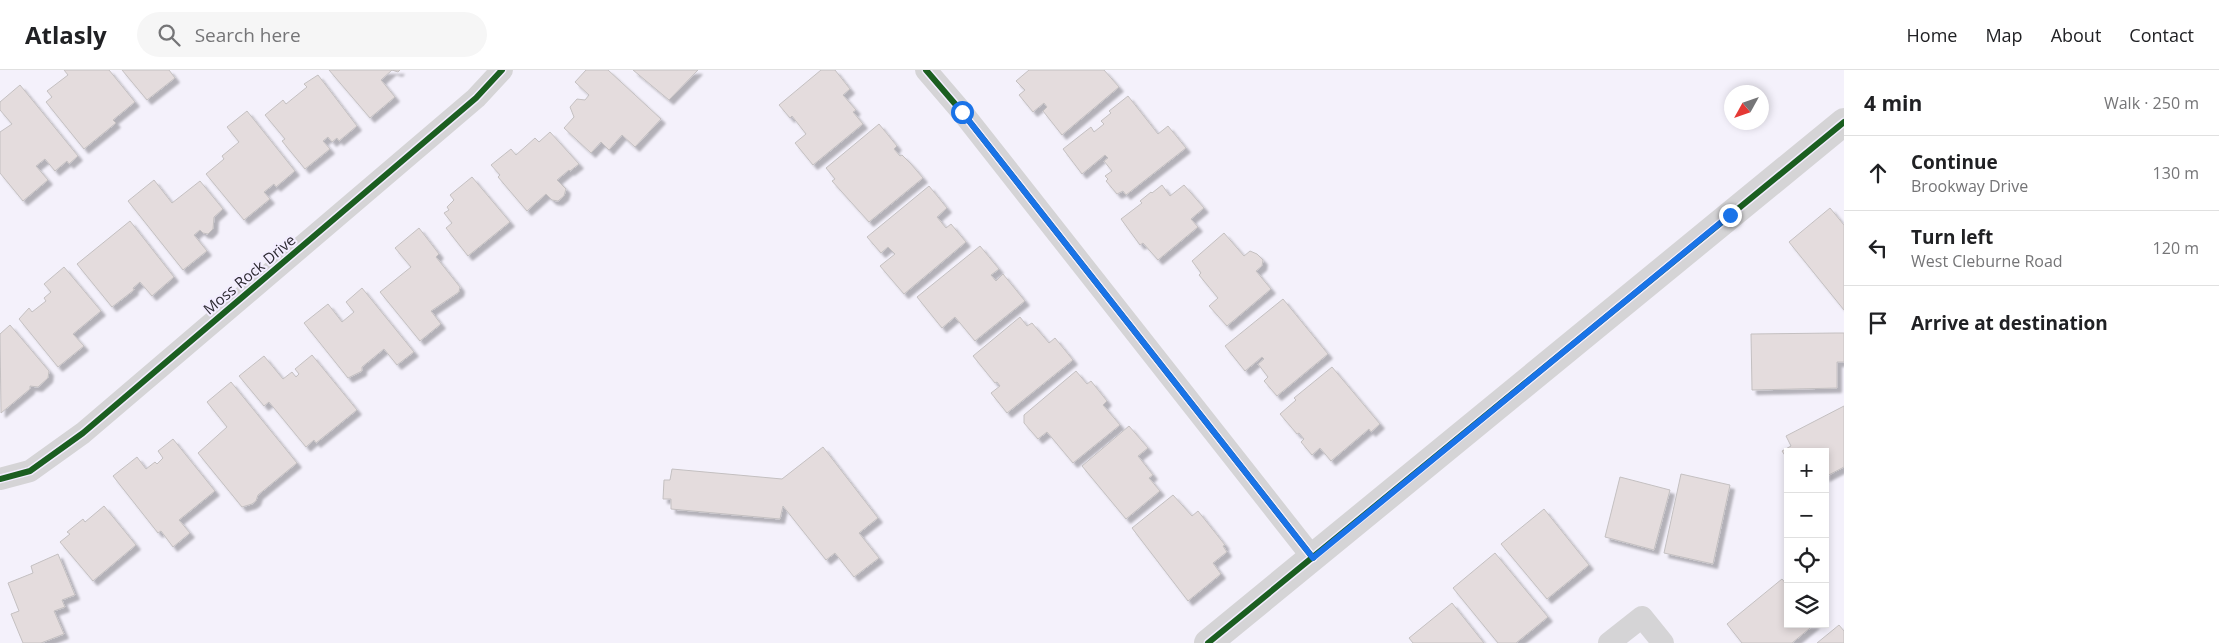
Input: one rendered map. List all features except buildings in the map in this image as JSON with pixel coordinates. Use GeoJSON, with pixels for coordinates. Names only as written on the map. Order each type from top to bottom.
{"type":"FeatureCollection","features":[{"type":"Feature","properties":{"kind":"street","name":"Moss Rock Drive"},"geometry":{"type":"LineString","coordinates":[[0,479],[30,471],[82,433],[476,98],[502,70]]}},
{"type":"Feature","properties":{"kind":"street"},"geometry":{"type":"LineString","coordinates":[[926,70],[962,112],[1313,558]]}},
{"type":"Feature","properties":{"kind":"street"},"geometry":{"type":"LineString","coordinates":[[1208,643],[1844,122]]}},
{"type":"Feature","properties":{"kind":"street"},"geometry":{"type":"LineString","coordinates":[[1609,643],[1642,617],[1663,643]]}},
{"type":"Feature","properties":{"kind":"cycle path"},"geometry":{"type":"LineString","coordinates":[[0,479],[30,471],[83,433],[476,98],[502,70]]}},
{"type":"Feature","properties":{"kind":"cycle path"},"geometry":{"type":"LineString","coordinates":[[926,70],[962,112],[1313,558]]}},
{"type":"Feature","properties":{"kind":"cycle path"},"geometry":{"type":"LineString","coordinates":[[1208,643],[1844,122]]}},
{"type":"Feature","properties":{"kind":"route"},"geometry":{"type":"LineString","coordinates":[[962,112],[1313,558],[1730,215]]}}]}
